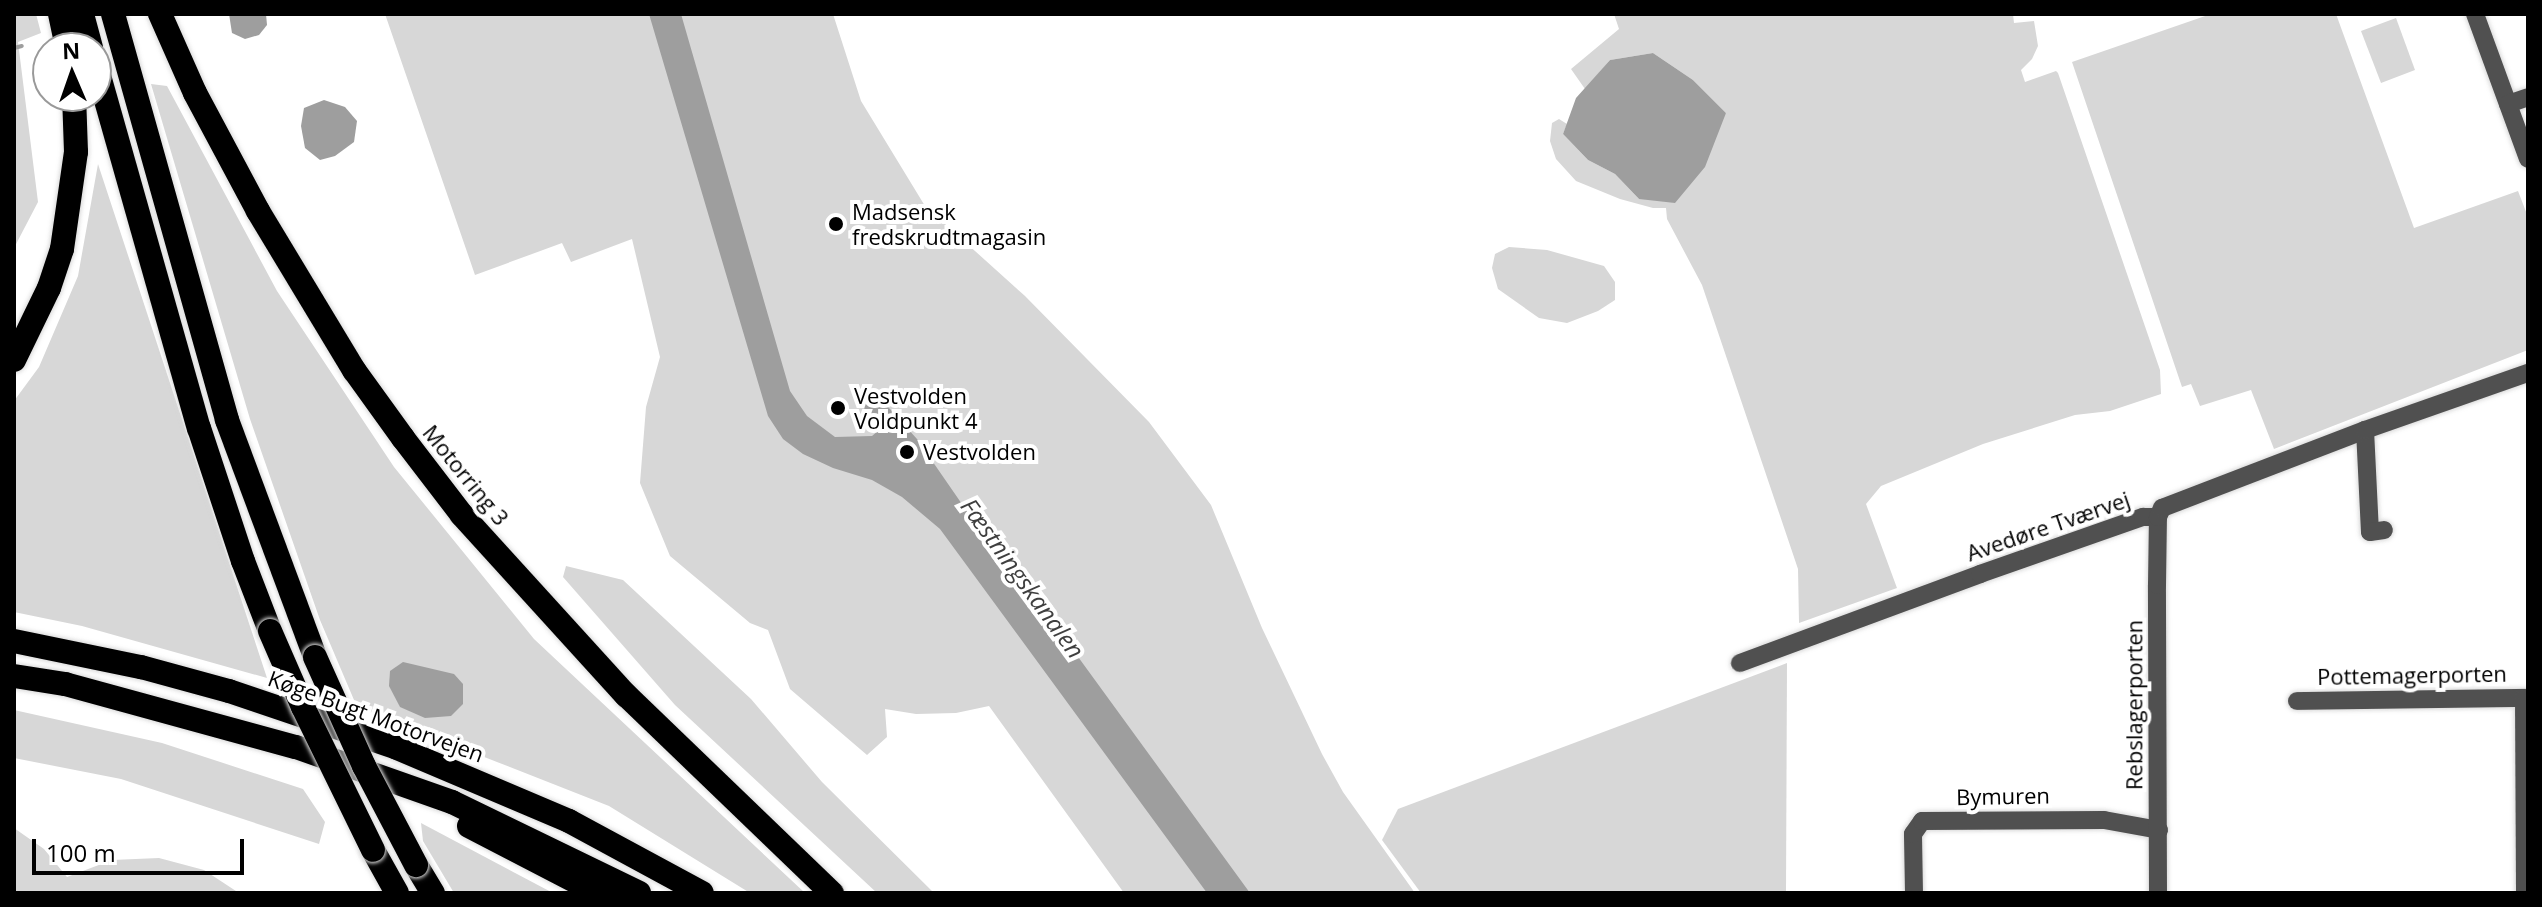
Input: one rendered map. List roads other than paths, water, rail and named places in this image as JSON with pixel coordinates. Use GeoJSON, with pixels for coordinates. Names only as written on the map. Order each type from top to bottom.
{"type":"FeatureCollection","features":[{"type":"Feature","properties":{"kind":"highway"},"geometry":{"type":"LineString","coordinates":[[113,14],[227,420],[315,657],[364,766],[433,893]]}},
{"type":"Feature","properties":{"kind":"highway","name":"Motorring 3"},"geometry":{"type":"LineString","coordinates":[[160,14],[195,93],[258,211],[354,370],[403,438],[472,526],[615,684],[832,893]]}},
{"type":"Feature","properties":{"kind":"highway"},"geometry":{"type":"LineString","coordinates":[[14,360],[27,338],[62,249],[76,152],[75,112]]}},
{"type":"Feature","properties":{"kind":"highway"},"geometry":{"type":"LineString","coordinates":[[109,112],[199,428],[243,561],[303,707],[397,893]]}},
{"type":"Feature","properties":{"kind":"highway","name":"Køge Bugt Motorvejen"},"geometry":{"type":"LineString","coordinates":[[14,641],[141,667],[229,691],[384,743],[569,821],[702,893]]}},
{"type":"Feature","properties":{"kind":"highway"},"geometry":{"type":"LineString","coordinates":[[14,676],[65,684],[230,727],[410,788],[507,826],[639,893]]}},
{"type":"Feature","properties":{"kind":"highway"},"geometry":{"type":"LineString","coordinates":[[410,788],[448,816],[598,893]]}},
{"type":"Feature","properties":{"kind":"street"},"geometry":{"type":"LineString","coordinates":[[2475,14],[2528,159]]}},
{"type":"Feature","properties":{"kind":"street"},"geometry":{"type":"LineString","coordinates":[[2508,104],[2528,97]]}},
{"type":"Feature","properties":{"kind":"street","name":"Avedøre Tværvej"},"geometry":{"type":"LineString","coordinates":[[1740,663],[2143,517],[2158,517],[2162,508],[2365,430],[2528,373]]}},
{"type":"Feature","properties":{"kind":"street"},"geometry":{"type":"LineString","coordinates":[[2365,430],[2370,532],[2384,530]]}},
{"type":"Feature","properties":{"kind":"street","name":"Rebslagerporten"},"geometry":{"type":"LineString","coordinates":[[2158,517],[2158,893]]}},
{"type":"Feature","properties":{"kind":"street","name":"Pottemagerporten"},"geometry":{"type":"LineString","coordinates":[[2297,701],[2524,698],[2525,893]]}},
{"type":"Feature","properties":{"kind":"street","name":"Bymuren"},"geometry":{"type":"LineString","coordinates":[[1914,893],[1913,834],[1922,821],[2104,820],[2159,830]]}},
{"type":"Feature","properties":{"kind":"waterway"},"geometry":{"type":"LineString","coordinates":[[14,48],[22,46]]}},
{"type":"Feature","properties":{"kind":"place","name":"Madsensk fredskrudtmagasin"},"geometry":{"type":"Point","coordinates":[836,224]}},
{"type":"Feature","properties":{"kind":"place","name":"Vestvolden Voldpunkt 4"},"geometry":{"type":"Point","coordinates":[838,408]}},
{"type":"Feature","properties":{"kind":"place","name":"Vestvolden"},"geometry":{"type":"Point","coordinates":[907,452]}},
{"type":"Feature","properties":{"kind":"water label","name":"Fæstningskanalen"},"geometry":{"type":"Point","coordinates":[1023,578]}}]}
